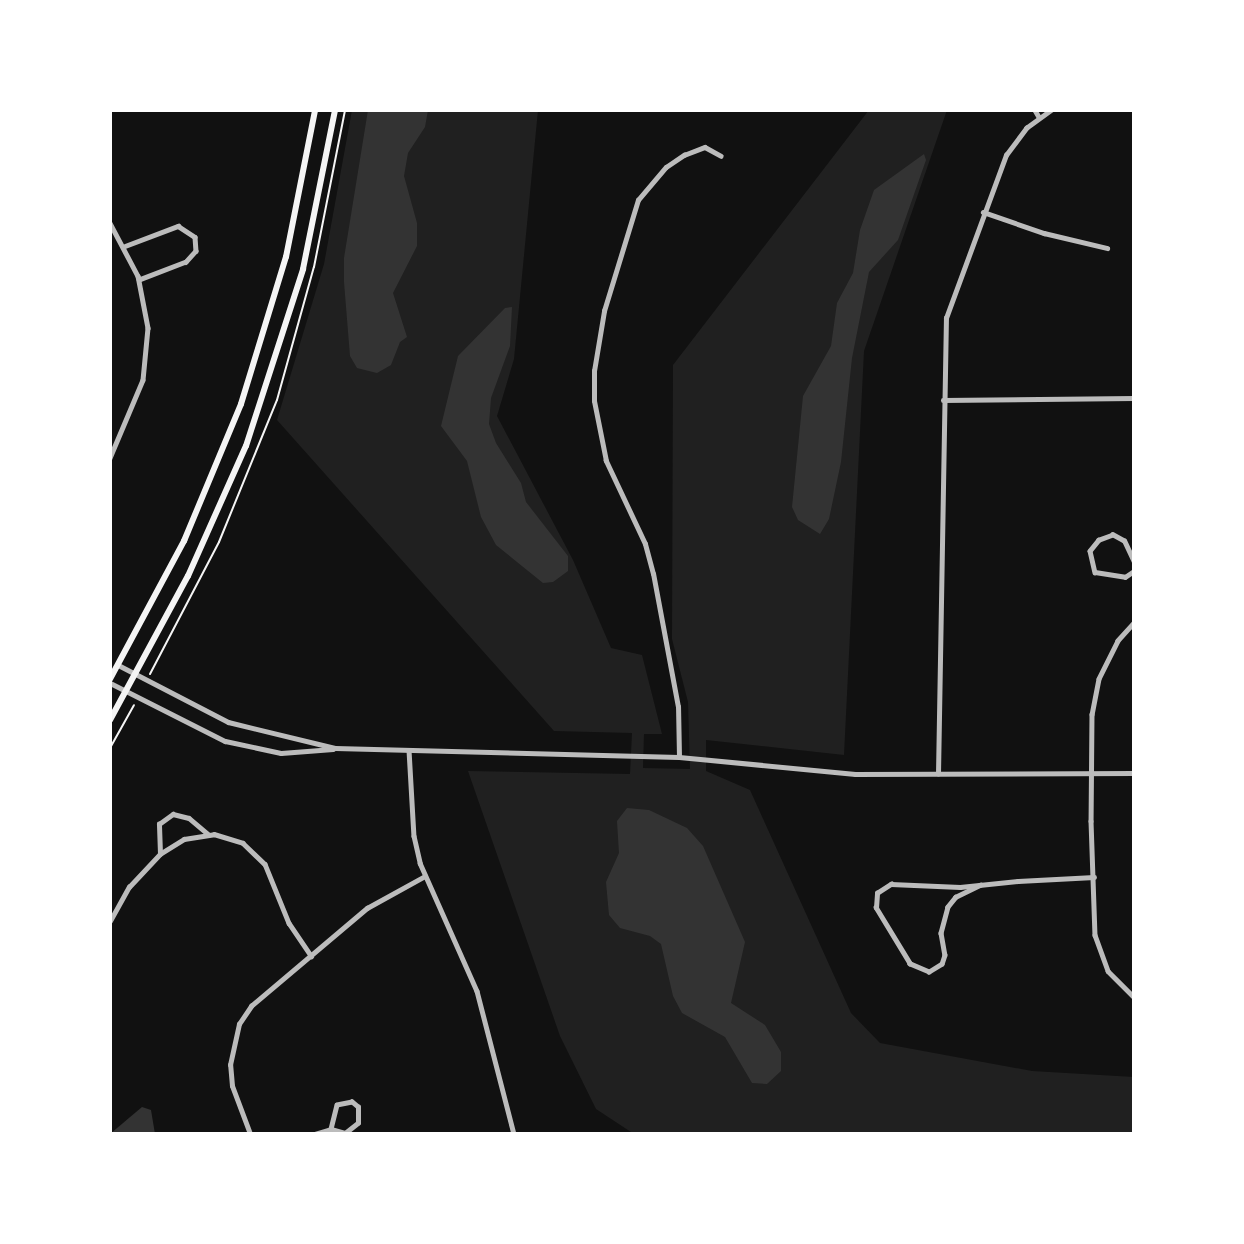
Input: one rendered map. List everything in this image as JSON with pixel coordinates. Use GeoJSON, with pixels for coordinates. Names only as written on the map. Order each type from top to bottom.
{"type":"FeatureCollection","features":[{"type":"Feature","properties":{"kind":"main road"},"geometry":{"type":"LineString","coordinates":[[110,681],[195,517],[248,382],[291,235],[315,110]]}},
{"type":"Feature","properties":{"kind":"main road"},"geometry":{"type":"LineString","coordinates":[[110,720],[209,531],[261,406],[306,258],[335,110]]}},
{"type":"Feature","properties":{"kind":"street"},"geometry":{"type":"LineString","coordinates":[[1035,110],[1039,117]]}},
{"type":"Feature","properties":{"kind":"street"},"geometry":{"type":"LineString","coordinates":[[938,774],[946,318],[1006,155],[1039,117],[1051,110]]}},
{"type":"Feature","properties":{"kind":"street"},"geometry":{"type":"LineString","coordinates":[[679,757],[678,707],[653,574],[641,534],[606,461],[594,401],[594,371],[604,311],[638,200],[666,167],[684,155],[705,148],[721,156]]}},
{"type":"Feature","properties":{"kind":"street"},"geometry":{"type":"LineString","coordinates":[[983,212],[1054,236],[1107,247]]}},
{"type":"Feature","properties":{"kind":"street"},"geometry":{"type":"LineString","coordinates":[[110,223],[125,246],[139,281],[148,328],[147,354],[134,404],[110,458]]}},
{"type":"Feature","properties":{"kind":"street"},"geometry":{"type":"LineString","coordinates":[[125,246],[178,226],[195,237],[196,251],[186,262],[139,281]]}},
{"type":"Feature","properties":{"kind":"street"},"geometry":{"type":"LineString","coordinates":[[943,400],[1134,398]]}},
{"type":"Feature","properties":{"kind":"street"},"geometry":{"type":"LineString","coordinates":[[1134,562],[1124,541],[1113,535],[1099,540],[1090,551],[1095,572],[1125,577],[1134,571]]}},
{"type":"Feature","properties":{"kind":"street"},"geometry":{"type":"LineString","coordinates":[[1134,623],[1118,641],[1099,679],[1092,714],[1093,915],[1100,954],[1108,971],[1134,997]]}},
{"type":"Feature","properties":{"kind":"street"},"geometry":{"type":"LineString","coordinates":[[118,666],[244,729],[335,748],[679,757],[826,772],[1134,773]]}},
{"type":"Feature","properties":{"kind":"street"},"geometry":{"type":"LineString","coordinates":[[110,681],[204,733],[248,748],[310,753],[335,748]]}},
{"type":"Feature","properties":{"kind":"street"},"geometry":{"type":"LineString","coordinates":[[409,750],[414,836],[425,876],[477,992],[514,1134]]}},
{"type":"Feature","properties":{"kind":"street"},"geometry":{"type":"LineString","coordinates":[[160,854],[159,824],[173,814],[189,818],[209,834],[243,843],[265,864],[289,923],[311,956]]}},
{"type":"Feature","properties":{"kind":"street"},"geometry":{"type":"LineString","coordinates":[[110,921],[129,887],[160,854],[184,839],[209,834]]}},
{"type":"Feature","properties":{"kind":"street"},"geometry":{"type":"LineString","coordinates":[[250,1134],[231,1076],[239,1024],[266,991],[383,896],[425,876]]}},
{"type":"Feature","properties":{"kind":"street"},"geometry":{"type":"LineString","coordinates":[[981,885],[956,897],[948,907],[941,933],[945,955],[942,964],[929,972],[910,964],[876,908],[877,893],[891,884],[981,885],[1094,877]]}},
{"type":"Feature","properties":{"kind":"street"},"geometry":{"type":"LineString","coordinates":[[315,1134],[331,1129],[345,1133],[352,1129],[358,1123],[358,1107],[352,1102],[337,1105],[331,1129]]}},
{"type":"Feature","properties":{"kind":"path"},"geometry":{"type":"LineString","coordinates":[[110,748],[134,704]]}},
{"type":"Feature","properties":{"kind":"shaded area"},"geometry":{"type":"Polygon","coordinates":[[[352,110],[538,110],[514,359],[497,416],[573,560],[611,648],[642,655],[662,734],[644,734],[643,768],[690,769],[688,702],[672,639],[673,365],[869,110],[947,110],[864,351],[844,755],[706,740],[706,771],[750,790],[851,1013],[880,1043],[1032,1071],[1134,1077],[1134,1134],[634,1134],[596,1109],[560,1036],[468,771],[630,774],[632,733],[554,731],[277,420],[324,264],[352,110]]]}},
{"type":"Feature","properties":{"kind":"shaded area"},"geometry":{"type":"Polygon","coordinates":[[[368,110],[428,110],[425,127],[408,153],[404,176],[417,223],[417,246],[393,293],[407,337],[400,342],[391,365],[377,373],[357,368],[350,356],[344,282],[344,258],[368,110]]]}},
{"type":"Feature","properties":{"kind":"shaded area"},"geometry":{"type":"Polygon","coordinates":[[[924,154],[926,160],[898,240],[869,272],[852,358],[841,462],[829,519],[820,534],[798,520],[792,507],[803,396],[831,346],[837,303],[853,273],[860,230],[874,190],[924,154]]]}},
{"type":"Feature","properties":{"kind":"shaded area"},"geometry":{"type":"Polygon","coordinates":[[[512,307],[510,346],[491,398],[489,424],[496,443],[521,483],[526,502],[568,556],[568,571],[553,582],[543,583],[496,545],[481,517],[467,461],[441,426],[458,356],[505,308],[512,307]]]}},
{"type":"Feature","properties":{"kind":"shaded area"},"geometry":{"type":"Polygon","coordinates":[[[627,808],[649,810],[687,828],[703,846],[745,942],[731,1003],[765,1025],[781,1052],[781,1071],[767,1084],[752,1083],[725,1037],[682,1013],[673,996],[661,944],[650,936],[620,928],[609,915],[606,882],[619,853],[617,821],[627,808]]]}},
{"type":"Feature","properties":{"kind":"shaded area"},"geometry":{"type":"Polygon","coordinates":[[[142,1107],[151,1110],[155,1134],[110,1134],[142,1107]]]}}]}
